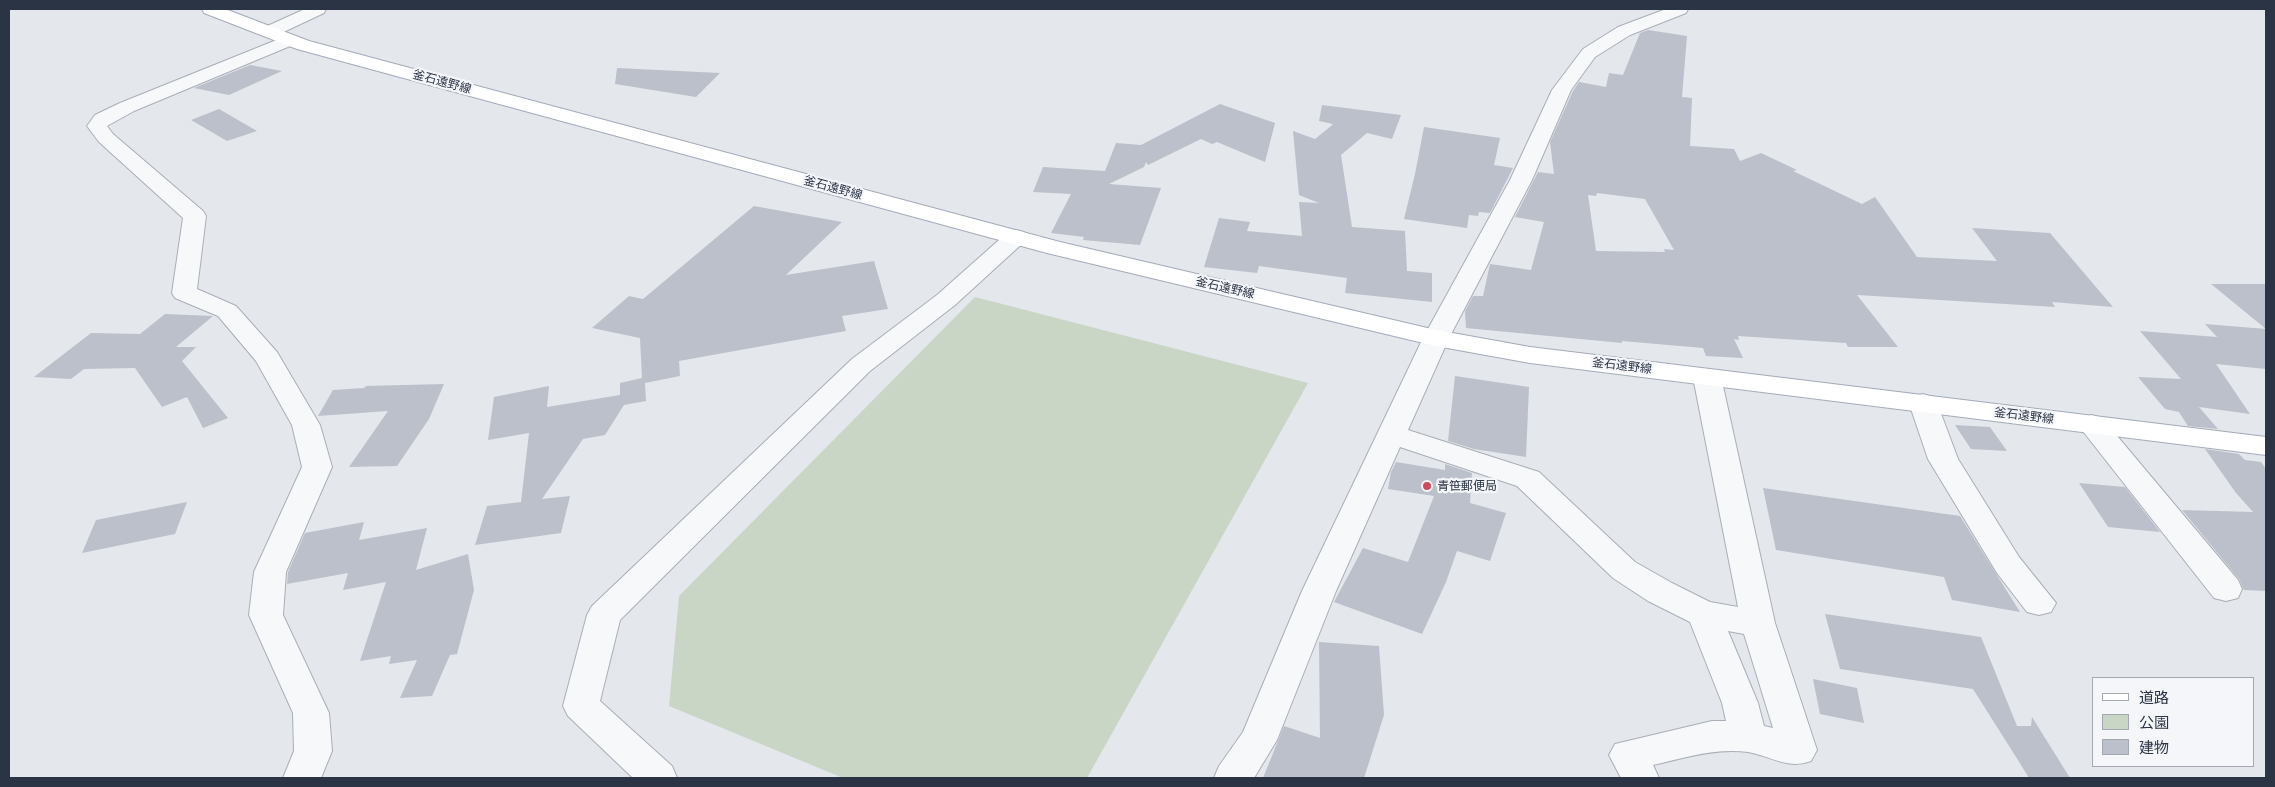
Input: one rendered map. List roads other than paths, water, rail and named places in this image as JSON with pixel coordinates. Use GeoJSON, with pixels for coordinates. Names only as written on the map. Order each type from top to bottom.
{"type":"FeatureCollection","features":[{"type":"Feature","properties":{"kind":"main road","name":"釜石遠野線"},"geometry":{"type":"LineString","coordinates":[[210,9],[279,36],[1016,237],[1436,338],[1530,355],[2266,446]]}},
{"type":"Feature","properties":{"kind":"street"},"geometry":{"type":"LineString","coordinates":[[302,778],[313,752],[311,714],[266,614],[270,572],[317,467],[306,425],[268,358],[227,311],[184,293],[195,216],[106,138],[97,126],[102,120],[126,107],[279,36],[318,9]]}},
{"type":"Feature","properties":{"kind":"street"},"geometry":{"type":"LineString","coordinates":[[1233,778],[1258,740],[1319,591],[1436,338],[1521,180],[1544,124],[1562,90],[1589,53],[1624,30],[1680,9]]}},
{"type":"Feature","properties":{"kind":"street"},"geometry":{"type":"LineString","coordinates":[[658,778],[580,706],[604,614],[861,365],[946,300],[1016,237]]}},
{"type":"Feature","properties":{"kind":"street"},"geometry":{"type":"LineString","coordinates":[[1640,778],[1628,755],[1712,736],[1748,737],[1798,750],[1758,623],[1708,377]]}},
{"type":"Feature","properties":{"kind":"street"},"geometry":{"type":"LineString","coordinates":[[1923,403],[1943,459],[2008,565],[2039,603]]}},
{"type":"Feature","properties":{"kind":"street"},"geometry":{"type":"LineString","coordinates":[[2092,424],[2226,589]]}},
{"type":"Feature","properties":{"kind":"street"},"geometry":{"type":"LineString","coordinates":[[1392,435],[1528,479],[1624,570],[1660,592],[1704,614],[1758,623]]}},
{"type":"Feature","properties":{"kind":"street"},"geometry":{"type":"LineString","coordinates":[[1704,614],[1740,703],[1748,737]]}},
{"type":"Feature","properties":{"kind":"place","name":"青笹郵便局"},"geometry":{"type":"Point","coordinates":[1427,486]}}]}
